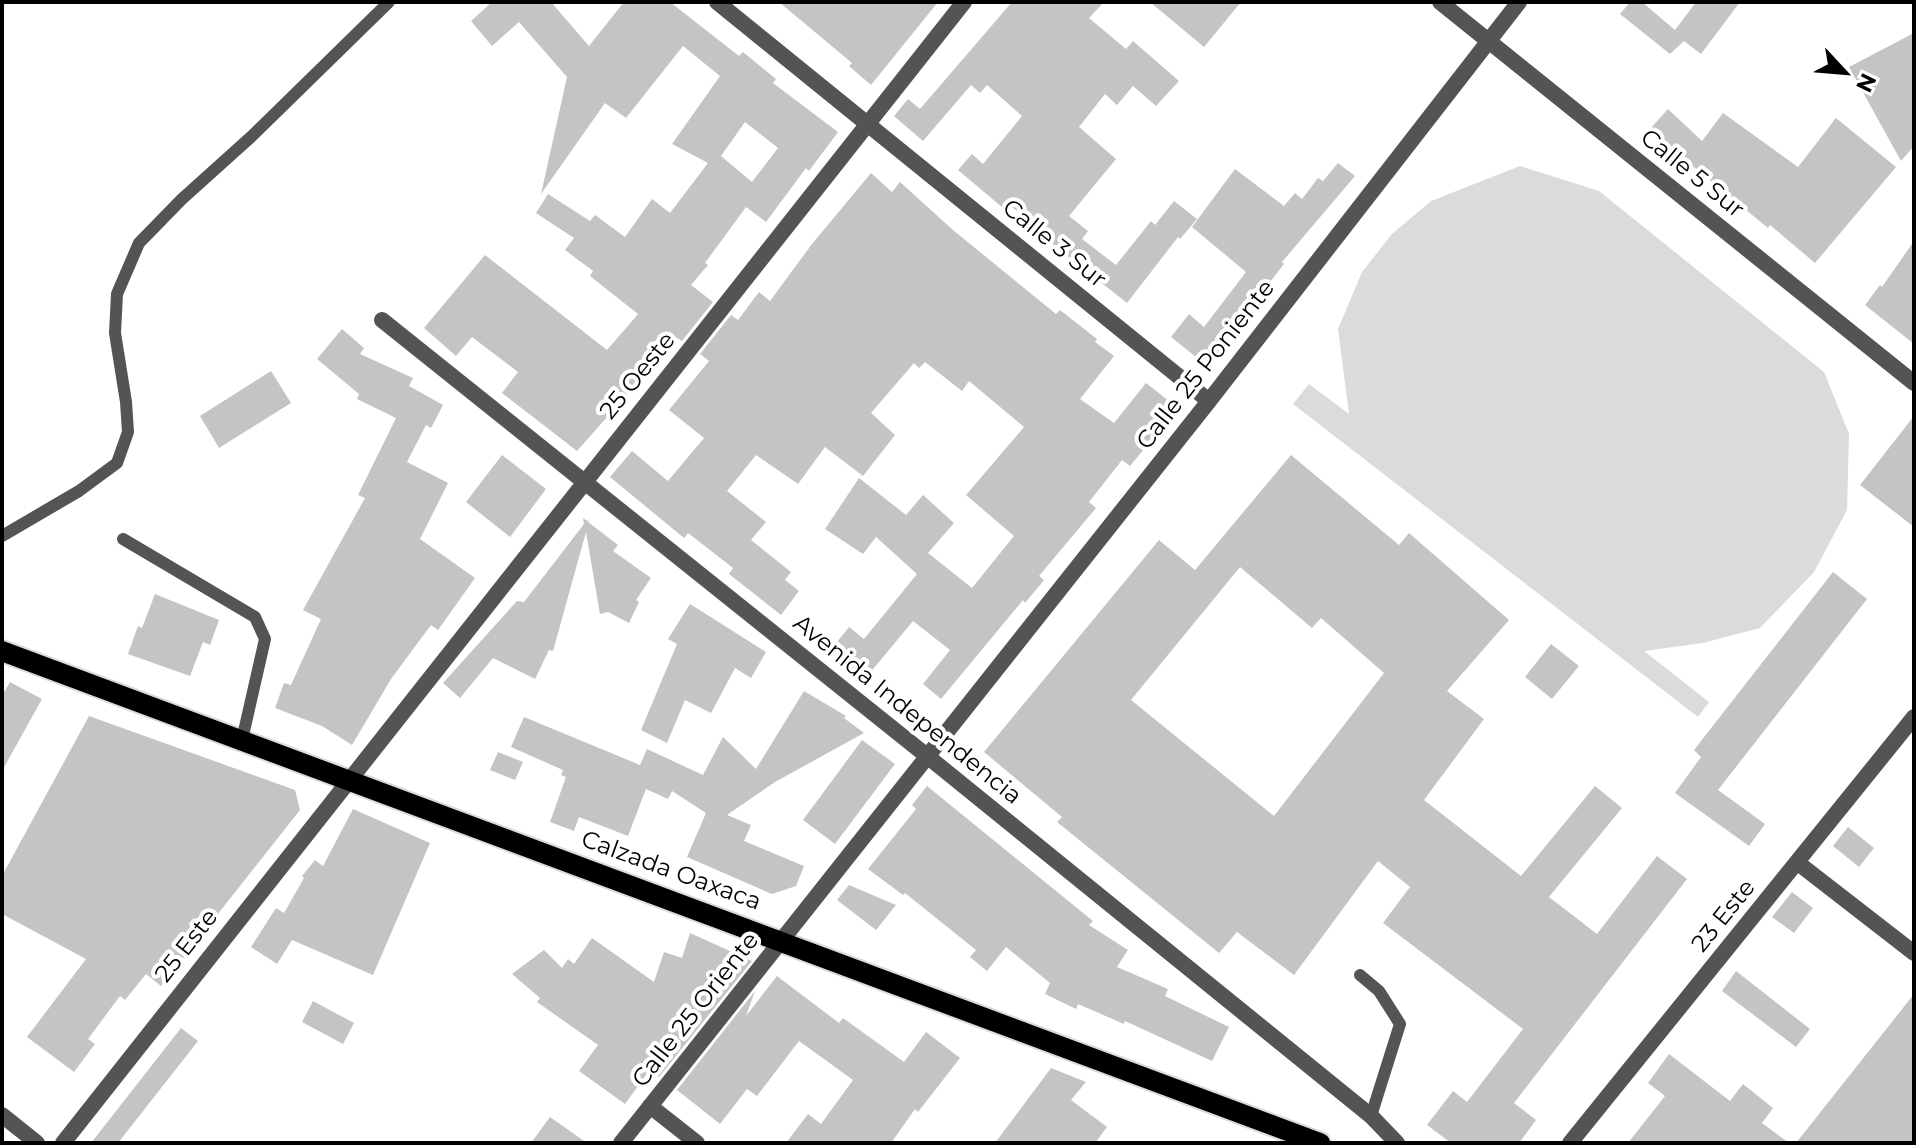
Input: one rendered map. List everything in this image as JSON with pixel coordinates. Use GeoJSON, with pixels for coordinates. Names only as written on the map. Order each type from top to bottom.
{"type":"FeatureCollection","features":[{"type":"Feature","properties":{"kind":"main road","name":"Calzada Oaxaca"},"geometry":{"type":"LineString","coordinates":[[2,651],[1320,1143]]}},
{"type":"Feature","properties":{"kind":"street","name":"Calle 3 Sur"},"geometry":{"type":"LineString","coordinates":[[717,2],[1209,401]]}},
{"type":"Feature","properties":{"kind":"street","name":"25 Oeste"},"geometry":{"type":"LineString","coordinates":[[348,779],[964,2]]}},
{"type":"Feature","properties":{"kind":"street","name":"Calle 5 Sur"},"geometry":{"type":"LineString","coordinates":[[1440,2],[1914,383]]}},
{"type":"Feature","properties":{"kind":"street","name":"Calle 25 Poniente"},"geometry":{"type":"LineString","coordinates":[[927,756],[1209,401],[1519,2]]}},
{"type":"Feature","properties":{"kind":"street","name":"Avenida Independencia"},"geometry":{"type":"LineString","coordinates":[[382,320],[1371,1116],[1397,1143]]}},
{"type":"Feature","properties":{"kind":"street","name":"23 Este"},"geometry":{"type":"LineString","coordinates":[[1570,1143],[1914,717]]}},
{"type":"Feature","properties":{"kind":"street","name":"Calle 25 Oriente"},"geometry":{"type":"LineString","coordinates":[[621,1143],[927,756]]}},
{"type":"Feature","properties":{"kind":"street","name":"25 Este"},"geometry":{"type":"LineString","coordinates":[[63,1143],[348,779]]}},
{"type":"Feature","properties":{"kind":"street"},"geometry":{"type":"LineString","coordinates":[[1798,863],[1914,953]]}},
{"type":"Feature","properties":{"kind":"street"},"geometry":{"type":"LineString","coordinates":[[650,1106],[697,1143]]}},
{"type":"Feature","properties":{"kind":"street"},"geometry":{"type":"LineString","coordinates":[[2,1115],[37,1143]]}},
{"type":"Feature","properties":{"kind":"lane"},"geometry":{"type":"LineString","coordinates":[[2,536],[79,491],[117,463],[128,432],[115,333],[117,294],[139,243],[389,2]]}},
{"type":"Feature","properties":{"kind":"lane"},"geometry":{"type":"LineString","coordinates":[[123,539],[255,617],[265,639],[242,740]]}},
{"type":"Feature","properties":{"kind":"lane"},"geometry":{"type":"LineString","coordinates":[[1360,975],[1379,991],[1400,1024],[1371,1116]]}},
{"type":"Feature","properties":{"kind":"shaded area"},"geometry":{"type":"Polygon","coordinates":[[[1520,166],[1599,191],[1824,372],[1849,434],[1847,510],[1814,572],[1760,628],[1703,643],[1644,651],[1709,702],[1698,717],[1293,404],[1309,384],[1349,414],[1338,329],[1362,272],[1392,234],[1431,201],[1520,166]]]}},
{"type":"Feature","properties":{"kind":"building"},"geometry":{"type":"Polygon","coordinates":[[[492,2],[551,2],[589,46],[624,2],[670,2],[739,56],[743,52],[776,79],[773,83],[838,132],[809,171],[806,168],[766,222],[746,207],[691,285],[713,302],[682,341],[677,338],[577,451],[502,393],[518,372],[472,337],[456,356],[424,328],[485,255],[607,350],[638,314],[590,276],[593,271],[565,250],[574,238],[536,213],[548,194],[590,221],[595,215],[625,237],[652,199],[670,213],[708,163],[672,144],[720,76],[683,46],[626,118],[605,103],[541,194],[567,77],[519,22],[492,46],[471,21],[492,2]],[[745,122],[721,156],[752,182],[778,148],[745,122]]]}},
{"type":"Feature","properties":{"kind":"building"},"geometry":{"type":"Polygon","coordinates":[[[779,2],[938,2],[871,85],[849,66],[852,63],[779,2]]]}},
{"type":"Feature","properties":{"kind":"building"},"geometry":{"type":"Polygon","coordinates":[[[1012,2],[1104,2],[1089,18],[1126,49],[1133,41],[1179,81],[1156,106],[1133,86],[1117,105],[1105,94],[1079,127],[1116,159],[1069,216],[1088,231],[1082,239],[1116,265],[1151,221],[1155,225],[1174,201],[1197,219],[1180,239],[1178,237],[1127,303],[1051,243],[1053,240],[1007,203],[1003,208],[958,170],[972,154],[983,164],[1022,116],[987,85],[980,93],[971,85],[923,141],[894,116],[908,99],[920,109],[1012,2]]]}},
{"type":"Feature","properties":{"kind":"building"},"geometry":{"type":"Polygon","coordinates":[[[1150,2],[1241,2],[1204,47],[1150,2]]]}},
{"type":"Feature","properties":{"kind":"building"},"geometry":{"type":"Polygon","coordinates":[[[1630,2],[1642,2],[1675,30],[1696,2],[1740,2],[1701,54],[1684,41],[1670,54],[1620,14],[1630,2]]]}},
{"type":"Feature","properties":{"kind":"building"},"geometry":{"type":"Polygon","coordinates":[[[1914,33],[1914,146],[1901,161],[1849,67],[1914,33]]]}},
{"type":"Feature","properties":{"kind":"building"},"geometry":{"type":"Polygon","coordinates":[[[1668,109],[1702,141],[1723,113],[1798,167],[1836,118],[1896,167],[1815,263],[1649,130],[1668,109]]]}},
{"type":"Feature","properties":{"kind":"building"},"geometry":{"type":"Polygon","coordinates":[[[1338,163],[1355,176],[1282,262],[1284,264],[1243,317],[1245,320],[1206,365],[1171,337],[1189,314],[1204,327],[1246,272],[1192,227],[1235,169],[1284,206],[1295,193],[1302,199],[1318,178],[1323,181],[1338,163]]]}},
{"type":"Feature","properties":{"kind":"building"},"geometry":{"type":"Polygon","coordinates":[[[871,173],[892,192],[900,182],[953,230],[1056,314],[1060,310],[1114,356],[1080,399],[1114,423],[1146,383],[1178,408],[1130,466],[1122,460],[1089,502],[1096,508],[1039,576],[1044,580],[1025,603],[1023,600],[941,699],[923,684],[950,650],[913,621],[864,680],[829,652],[849,627],[864,639],[917,574],[876,537],[863,554],[825,529],[859,478],[906,515],[923,495],[954,523],[928,553],[972,588],[1014,536],[966,495],[1024,427],[969,381],[962,391],[925,362],[919,368],[914,363],[871,413],[895,435],[863,476],[825,447],[798,484],[756,455],[727,491],[766,522],[751,540],[791,572],[785,580],[799,591],[781,615],[729,574],[733,568],[688,533],[684,538],[610,477],[632,451],[668,481],[704,438],[669,410],[709,361],[700,354],[731,315],[738,320],[759,292],[770,301],[871,173]]]}},
{"type":"Feature","properties":{"kind":"building"},"geometry":{"type":"Polygon","coordinates":[[[1914,241],[1914,344],[1865,305],[1880,285],[1882,287],[1914,241]]]}},
{"type":"Feature","properties":{"kind":"building"},"geometry":{"type":"Polygon","coordinates":[[[342,329],[364,348],[360,354],[413,378],[409,386],[443,405],[431,428],[426,425],[407,462],[448,483],[420,539],[475,578],[438,630],[431,625],[391,679],[352,745],[322,726],[275,708],[284,683],[291,685],[321,619],[303,610],[365,498],[358,495],[396,418],[357,399],[359,394],[317,359],[342,329]]]}},
{"type":"Feature","properties":{"kind":"building"},"geometry":{"type":"Polygon","coordinates":[[[271,371],[291,403],[219,448],[200,416],[271,371]]]}},
{"type":"Feature","properties":{"kind":"building"},"geometry":{"type":"Polygon","coordinates":[[[1914,416],[1914,527],[1860,485],[1914,416]]]}},
{"type":"Feature","properties":{"kind":"building"},"geometry":{"type":"Polygon","coordinates":[[[502,455],[546,489],[510,537],[466,502],[502,455]]]}},
{"type":"Feature","properties":{"kind":"building"},"geometry":{"type":"Polygon","coordinates":[[[1291,455],[1399,545],[1409,533],[1509,620],[1447,691],[1484,719],[1424,800],[1521,876],[1595,786],[1622,808],[1549,897],[1597,934],[1657,856],[1687,879],[1514,1103],[1536,1120],[1519,1143],[1451,1143],[1427,1125],[1453,1091],[1467,1102],[1523,1029],[1383,923],[1410,887],[1378,861],[1294,975],[1237,932],[1219,953],[1057,822],[1062,817],[984,752],[1159,540],[1195,570],[1291,455]],[[1240,567],[1131,700],[1274,816],[1384,673],[1321,618],[1312,628],[1240,567]]]}},
{"type":"Feature","properties":{"kind":"building"},"geometry":{"type":"Polygon","coordinates":[[[583,518],[589,519],[588,522],[618,545],[613,551],[651,578],[636,600],[639,602],[629,623],[608,612],[600,614],[586,532],[553,651],[549,650],[535,679],[493,658],[460,698],[443,683],[517,601],[524,602],[584,524],[583,518]]]}},
{"type":"Feature","properties":{"kind":"building"},"geometry":{"type":"Polygon","coordinates":[[[1833,572],[1867,599],[1718,790],[1765,824],[1749,846],[1675,793],[1701,757],[1694,750],[1833,572]]]}},
{"type":"Feature","properties":{"kind":"building"},"geometry":{"type":"Polygon","coordinates":[[[155,594],[219,620],[210,645],[203,642],[190,676],[128,654],[155,594]]]}},
{"type":"Feature","properties":{"kind":"building"},"geometry":{"type":"Polygon","coordinates":[[[690,604],[766,652],[751,678],[735,668],[711,713],[685,700],[667,743],[641,730],[677,644],[668,639],[690,604]]]}},
{"type":"Feature","properties":{"kind":"building"},"geometry":{"type":"Polygon","coordinates":[[[1551,644],[1579,666],[1552,699],[1525,677],[1551,644]]]}},
{"type":"Feature","properties":{"kind":"building"},"geometry":{"type":"Polygon","coordinates":[[[10,682],[42,699],[2,771],[2,696],[10,682]]]}},
{"type":"Feature","properties":{"kind":"building"},"geometry":{"type":"Polygon","coordinates":[[[804,691],[846,716],[844,718],[864,733],[775,782],[727,815],[751,825],[744,841],[804,866],[796,886],[772,894],[687,857],[706,813],[672,791],[668,799],[646,789],[628,836],[579,817],[574,831],[550,822],[566,777],[561,775],[563,770],[511,747],[524,717],[640,765],[647,749],[703,775],[723,737],[756,769],[804,691]]]}},
{"type":"Feature","properties":{"kind":"building"},"geometry":{"type":"Polygon","coordinates":[[[89,716],[295,790],[300,810],[161,986],[146,974],[125,1000],[120,996],[88,1039],[95,1044],[74,1072],[27,1037],[86,959],[2,914],[2,876],[89,716]]]}},
{"type":"Feature","properties":{"kind":"building"},"geometry":{"type":"Polygon","coordinates":[[[862,740],[895,764],[835,844],[803,820],[862,740]]]}},
{"type":"Feature","properties":{"kind":"building"},"geometry":{"type":"Polygon","coordinates":[[[498,752],[523,762],[515,780],[490,770],[498,752]]]}},
{"type":"Feature","properties":{"kind":"building"},"geometry":{"type":"Polygon","coordinates":[[[927,786],[1093,921],[1089,925],[1128,950],[1117,967],[1168,989],[1165,996],[1229,1027],[1212,1061],[1125,1021],[1124,1024],[1078,1004],[1076,1009],[1045,994],[1050,983],[1006,947],[987,971],[970,957],[976,950],[905,893],[903,895],[868,869],[916,809],[912,805],[927,786]]]}},
{"type":"Feature","properties":{"kind":"building"},"geometry":{"type":"Polygon","coordinates":[[[353,809],[430,843],[373,975],[292,940],[277,964],[251,947],[276,908],[284,913],[304,878],[302,876],[315,860],[323,866],[353,809]]]}},
{"type":"Feature","properties":{"kind":"building"},"geometry":{"type":"Polygon","coordinates":[[[1848,827],[1874,848],[1859,867],[1833,846],[1848,827]]]}},
{"type":"Feature","properties":{"kind":"building"},"geometry":{"type":"Polygon","coordinates":[[[849,885],[896,905],[876,930],[837,900],[849,885]]]}},
{"type":"Feature","properties":{"kind":"building"},"geometry":{"type":"Polygon","coordinates":[[[1792,892],[1813,908],[1794,933],[1772,917],[1792,892]]]}},
{"type":"Feature","properties":{"kind":"building"},"geometry":{"type":"Polygon","coordinates":[[[690,933],[752,961],[659,1077],[649,1071],[625,1104],[579,1071],[598,1045],[537,1002],[540,998],[512,974],[544,950],[562,968],[568,959],[574,964],[592,938],[654,982],[664,952],[682,958],[690,933]]]}},
{"type":"Feature","properties":{"kind":"building"},"geometry":{"type":"Polygon","coordinates":[[[1736,971],[1810,1029],[1796,1047],[1722,991],[1736,971]]]}},
{"type":"Feature","properties":{"kind":"building"},"geometry":{"type":"Polygon","coordinates":[[[777,976],[839,1023],[843,1018],[904,1062],[926,1032],[960,1058],[918,1112],[915,1109],[891,1143],[786,1143],[808,1114],[821,1124],[853,1080],[799,1041],[757,1096],[747,1089],[720,1124],[677,1090],[755,991],[746,1016],[777,976]]]}},
{"type":"Feature","properties":{"kind":"building"},"geometry":{"type":"Polygon","coordinates":[[[1914,994],[1914,1143],[1796,1143],[1914,994]]]}},
{"type":"Feature","properties":{"kind":"building"},"geometry":{"type":"Polygon","coordinates":[[[313,1001],[354,1023],[343,1044],[302,1022],[313,1001]]]}},
{"type":"Feature","properties":{"kind":"building"},"geometry":{"type":"Polygon","coordinates":[[[181,1028],[198,1041],[118,1143],[91,1143],[181,1028]]]}},
{"type":"Feature","properties":{"kind":"building"},"geometry":{"type":"Polygon","coordinates":[[[1669,1054],[1730,1101],[1743,1084],[1773,1108],[1762,1123],[1789,1143],[1628,1143],[1665,1096],[1648,1083],[1669,1054]]]}},
{"type":"Feature","properties":{"kind":"building"},"geometry":{"type":"Polygon","coordinates":[[[1051,1068],[1086,1082],[1071,1100],[1107,1127],[1095,1143],[995,1143],[1051,1068]]]}},
{"type":"Feature","properties":{"kind":"building"},"geometry":{"type":"Polygon","coordinates":[[[550,1117],[587,1143],[531,1143],[550,1117]]]}}]}
